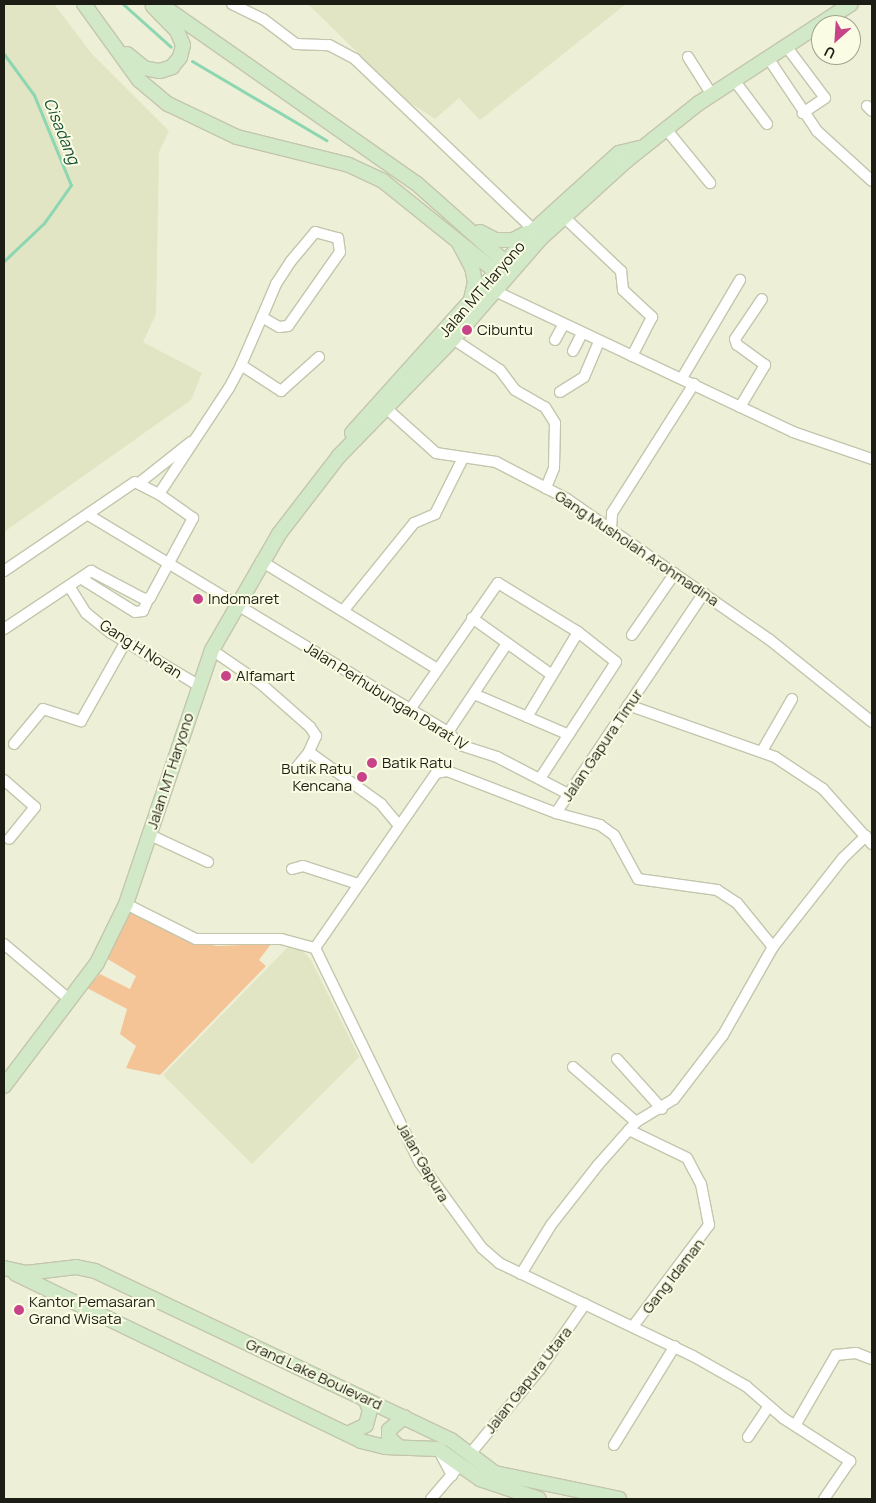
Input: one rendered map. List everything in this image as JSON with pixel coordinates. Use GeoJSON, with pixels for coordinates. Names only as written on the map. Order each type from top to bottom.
{"type":"FeatureCollection","features":[{"type":"Feature","properties":{"kind":"main road"},"geometry":{"type":"LineString","coordinates":[[84,4],[140,80],[168,104],[201,123],[349,165],[410,199],[453,234],[505,271]]}},
{"type":"Feature","properties":{"kind":"main road"},"geometry":{"type":"LineString","coordinates":[[111,42],[144,68],[160,72],[172,67],[183,45],[177,31],[150,4]]}},
{"type":"Feature","properties":{"kind":"main road"},"geometry":{"type":"LineString","coordinates":[[160,4],[351,135],[461,222],[505,271]]}},
{"type":"Feature","properties":{"kind":"main road","name":"Jalan MT Haryono"},"geometry":{"type":"LineString","coordinates":[[340,456],[357,425],[469,305],[564,217],[666,129],[734,80],[852,4]]}},
{"type":"Feature","properties":{"kind":"main road","name":"Jalan MT Haryono"},"geometry":{"type":"LineString","coordinates":[[4,1086],[97,963],[126,904],[198,685],[212,650],[261,561],[340,456],[453,339],[496,290],[505,271],[534,230],[619,153],[645,146]]}},
{"type":"Feature","properties":{"kind":"main road"},"geometry":{"type":"LineString","coordinates":[[461,222],[496,240],[514,240],[534,230]]}},
{"type":"Feature","properties":{"kind":"main road"},"geometry":{"type":"LineString","coordinates":[[453,234],[475,282],[469,305]]}},
{"type":"Feature","properties":{"kind":"main road","name":"Grand Lake Boulevard"},"geometry":{"type":"LineString","coordinates":[[4,1268],[26,1273],[76,1267],[95,1271],[404,1417],[461,1465],[510,1480],[620,1499]]}},
{"type":"Feature","properties":{"kind":"main road","name":"Grand Lake Boulevard"},"geometry":{"type":"LineString","coordinates":[[4,1268],[373,1446],[438,1449],[498,1488],[540,1499]]}},
{"type":"Feature","properties":{"kind":"main road"},"geometry":{"type":"LineString","coordinates":[[347,1434],[366,1425],[370,1410],[365,1399]]}},
{"type":"Feature","properties":{"kind":"main road"},"geometry":{"type":"LineString","coordinates":[[399,1447],[389,1438],[389,1430],[404,1417]]}},
{"type":"Feature","properties":{"kind":"street"},"geometry":{"type":"LineString","coordinates":[[232,4],[263,18],[296,44],[329,45],[355,59],[534,230]]}},
{"type":"Feature","properties":{"kind":"street"},"geometry":{"type":"LineString","coordinates":[[786,46],[825,98],[803,113]]}},
{"type":"Feature","properties":{"kind":"street"},"geometry":{"type":"LineString","coordinates":[[688,57],[712,95]]}},
{"type":"Feature","properties":{"kind":"street"},"geometry":{"type":"LineString","coordinates":[[768,58],[803,113],[835,151],[872,181]]}},
{"type":"Feature","properties":{"kind":"street"},"geometry":{"type":"LineString","coordinates":[[734,80],[767,124]]}},
{"type":"Feature","properties":{"kind":"street"},"geometry":{"type":"LineString","coordinates":[[666,129],[710,184]]}},
{"type":"Feature","properties":{"kind":"street"},"geometry":{"type":"LineString","coordinates":[[564,217],[621,271],[623,290],[652,317],[632,356]]}},
{"type":"Feature","properties":{"kind":"street"},"geometry":{"type":"LineString","coordinates":[[159,494],[241,365],[262,317],[284,272],[311,236],[324,231],[338,238],[340,252],[288,326],[279,327],[262,317]]}},
{"type":"Feature","properties":{"kind":"street"},"geometry":{"type":"LineString","coordinates":[[682,378],[740,280]]}},
{"type":"Feature","properties":{"kind":"street"},"geometry":{"type":"LineString","coordinates":[[496,290],[582,333],[819,442],[872,459]]}},
{"type":"Feature","properties":{"kind":"street"},"geometry":{"type":"LineString","coordinates":[[740,406],[764,365],[737,345],[735,339],[762,299]]}},
{"type":"Feature","properties":{"kind":"street"},"geometry":{"type":"LineString","coordinates":[[555,340],[564,324]]}},
{"type":"Feature","properties":{"kind":"street"},"geometry":{"type":"LineString","coordinates":[[573,351],[582,333]]}},
{"type":"Feature","properties":{"kind":"street"},"geometry":{"type":"LineString","coordinates":[[453,339],[500,370],[515,390],[545,407],[555,423],[554,468],[546,488]]}},
{"type":"Feature","properties":{"kind":"street"},"geometry":{"type":"LineString","coordinates":[[560,392],[584,377],[599,341]]}},
{"type":"Feature","properties":{"kind":"street"},"geometry":{"type":"LineString","coordinates":[[241,365],[284,391],[319,357]]}},
{"type":"Feature","properties":{"kind":"street"},"geometry":{"type":"LineString","coordinates":[[611,529],[612,513],[694,384]]}},
{"type":"Feature","properties":{"kind":"street","name":"Gang Musholah Arohmadina"},"geometry":{"type":"LineString","coordinates":[[386,408],[432,450],[463,458],[496,462],[546,488],[611,529],[704,593],[872,722]]}},
{"type":"Feature","properties":{"kind":"street"},"geometry":{"type":"LineString","coordinates":[[4,571],[139,483],[168,456],[195,440]]}},
{"type":"Feature","properties":{"kind":"street"},"geometry":{"type":"LineString","coordinates":[[343,611],[414,523],[435,514],[463,458]]}},
{"type":"Feature","properties":{"kind":"street"},"geometry":{"type":"LineString","coordinates":[[82,578],[135,612],[143,611],[193,518],[159,494],[139,483]]}},
{"type":"Feature","properties":{"kind":"street","name":"Jalan Perhubungan Darat IV"},"geometry":{"type":"LineString","coordinates":[[90,516],[170,563],[409,711],[448,732],[460,745],[541,777],[568,794]]}},
{"type":"Feature","properties":{"kind":"street"},"geometry":{"type":"LineString","coordinates":[[261,561],[437,669]]}},
{"type":"Feature","properties":{"kind":"street"},"geometry":{"type":"LineString","coordinates":[[4,629],[91,571],[99,572],[148,600]]}},
{"type":"Feature","properties":{"kind":"street"},"geometry":{"type":"LineString","coordinates":[[632,635],[675,573]]}},
{"type":"Feature","properties":{"kind":"street"},"geometry":{"type":"LineString","coordinates":[[409,711],[497,582],[578,632],[616,662],[541,777]]}},
{"type":"Feature","properties":{"kind":"street","name":"Gang H Noran"},"geometry":{"type":"LineString","coordinates":[[69,586],[86,613],[125,643],[198,685]]}},
{"type":"Feature","properties":{"kind":"street","name":"Jalan Gapura Timur"},"geometry":{"type":"LineString","coordinates":[[315,948],[398,824],[441,772],[556,813],[704,593]]}},
{"type":"Feature","properties":{"kind":"street"},"geometry":{"type":"LineString","coordinates":[[472,618],[506,645],[552,675]]}},
{"type":"Feature","properties":{"kind":"street"},"geometry":{"type":"LineString","coordinates":[[527,717],[578,632]]}},
{"type":"Feature","properties":{"kind":"street"},"geometry":{"type":"LineString","coordinates":[[14,744],[43,709],[80,722],[125,643]]}},
{"type":"Feature","properties":{"kind":"street"},"geometry":{"type":"LineString","coordinates":[[448,732],[506,645]]}},
{"type":"Feature","properties":{"kind":"street"},"geometry":{"type":"LineString","coordinates":[[212,650],[260,683],[310,727],[316,736],[309,752],[297,767]]}},
{"type":"Feature","properties":{"kind":"street"},"geometry":{"type":"LineString","coordinates":[[474,694],[569,735]]}},
{"type":"Feature","properties":{"kind":"street"},"geometry":{"type":"LineString","coordinates":[[762,751],[792,699]]}},
{"type":"Feature","properties":{"kind":"street"},"geometry":{"type":"LineString","coordinates":[[521,1274],[572,1197],[636,1122],[662,1109],[723,1035],[773,947],[843,858],[869,840],[823,789],[762,751],[628,705]]}},
{"type":"Feature","properties":{"kind":"street"},"geometry":{"type":"LineString","coordinates":[[309,752],[381,804],[398,824]]}},
{"type":"Feature","properties":{"kind":"street"},"geometry":{"type":"LineString","coordinates":[[4,776],[4,780],[35,807],[9,840]]}},
{"type":"Feature","properties":{"kind":"street"},"geometry":{"type":"LineString","coordinates":[[556,813],[600,825],[614,835],[638,879],[717,890],[736,903],[773,947]]}},
{"type":"Feature","properties":{"kind":"street"},"geometry":{"type":"LineString","coordinates":[[150,835],[208,862]]}},
{"type":"Feature","properties":{"kind":"street"},"geometry":{"type":"LineString","coordinates":[[292,869],[303,866],[358,884]]}},
{"type":"Feature","properties":{"kind":"street"},"geometry":{"type":"LineString","coordinates":[[126,904],[196,939],[281,939],[315,948]]}},
{"type":"Feature","properties":{"kind":"street"},"geometry":{"type":"LineString","coordinates":[[4,944],[70,1000]]}},
{"type":"Feature","properties":{"kind":"street","name":"Jalan Gapura"},"geometry":{"type":"LineString","coordinates":[[315,948],[438,1193],[482,1248],[499,1264],[634,1325],[746,1386],[769,1406],[850,1461],[824,1499]]}},
{"type":"Feature","properties":{"kind":"street"},"geometry":{"type":"LineString","coordinates":[[617,1059],[662,1109]]}},
{"type":"Feature","properties":{"kind":"street"},"geometry":{"type":"LineString","coordinates":[[573,1066],[636,1122]]}},
{"type":"Feature","properties":{"kind":"street","name":"Gang Idaman"},"geometry":{"type":"LineString","coordinates":[[629,1130],[687,1158],[701,1184],[709,1225],[634,1325]]}},
{"type":"Feature","properties":{"kind":"street","name":"Jalan Gapura Utara"},"geometry":{"type":"LineString","coordinates":[[431,1499],[540,1369],[585,1304]]}},
{"type":"Feature","properties":{"kind":"street"},"geometry":{"type":"LineString","coordinates":[[614,1445],[675,1346]]}},
{"type":"Feature","properties":{"kind":"street"},"geometry":{"type":"LineString","coordinates":[[796,1424],[836,1355],[856,1353],[872,1359]]}},
{"type":"Feature","properties":{"kind":"street"},"geometry":{"type":"LineString","coordinates":[[748,1437],[769,1406]]}},
{"type":"Feature","properties":{"kind":"shaded area"},"geometry":{"type":"Polygon","coordinates":[[[4,4],[54,4],[92,54],[169,131],[159,152],[156,314],[143,342],[202,373],[191,400],[4,532],[4,4]]]}},
{"type":"Feature","properties":{"kind":"shaded area"},"geometry":{"type":"Polygon","coordinates":[[[308,4],[626,4],[480,120],[459,98],[435,119],[406,100],[308,4]]]}},
{"type":"Feature","properties":{"kind":"shaded area"},"geometry":{"type":"Polygon","coordinates":[[[130,911],[182,939],[217,946],[271,944],[259,960],[266,966],[160,1075],[126,1068],[136,1046],[120,1034],[127,1009],[87,988],[100,974],[130,989],[136,976],[106,958],[130,911]]]}},
{"type":"Feature","properties":{"kind":"shaded area"},"geometry":{"type":"Polygon","coordinates":[[[289,946],[301,949],[311,960],[359,1057],[252,1164],[163,1075],[289,946]]]}},
{"type":"Feature","properties":{"kind":"waterway"},"geometry":{"type":"LineString","coordinates":[[123,4],[171,47]]}},
{"type":"Feature","properties":{"kind":"waterway","name":"Cisadang"},"geometry":{"type":"LineString","coordinates":[[4,54],[34,95],[71,185],[44,223],[4,261]]}},
{"type":"Feature","properties":{"kind":"waterway"},"geometry":{"type":"LineString","coordinates":[[192,61],[326,140]]}},
{"type":"Feature","properties":{"kind":"place","name":"Cibuntu"},"geometry":{"type":"Point","coordinates":[467,330]}},
{"type":"Feature","properties":{"kind":"place","name":"Indomaret"},"geometry":{"type":"Point","coordinates":[198,599]}},
{"type":"Feature","properties":{"kind":"place","name":"Alfamart"},"geometry":{"type":"Point","coordinates":[226,676]}},
{"type":"Feature","properties":{"kind":"place","name":"Batik Ratu"},"geometry":{"type":"Point","coordinates":[372,763]}},
{"type":"Feature","properties":{"kind":"place","name":"Butik Ratu Kencana"},"geometry":{"type":"Point","coordinates":[362,777]}},
{"type":"Feature","properties":{"kind":"place","name":"Kantor Pemasaran Grand Wisata"},"geometry":{"type":"Point","coordinates":[19,1310]}}]}
